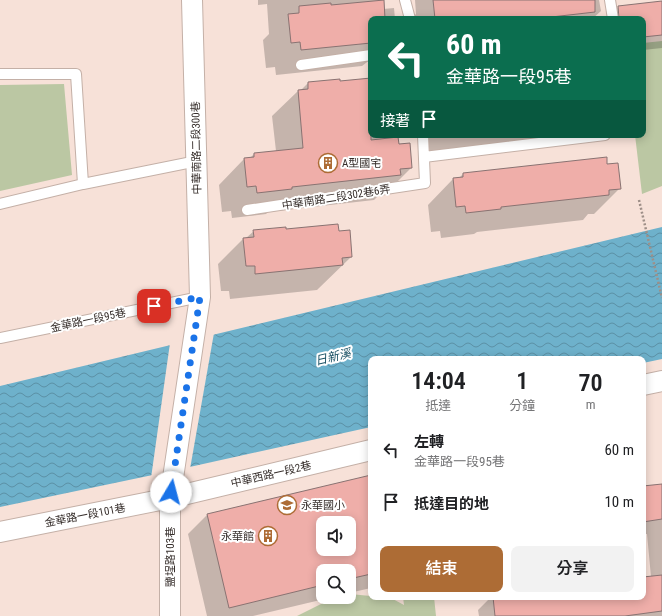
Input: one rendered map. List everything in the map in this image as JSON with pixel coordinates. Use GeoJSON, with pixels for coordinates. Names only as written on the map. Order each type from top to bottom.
{"type":"FeatureCollection","features":[{"type":"Feature","properties":{"kind":"street","name":"中華南路二段300巷"},"geometry":{"type":"LineString","coordinates":[[171,490],[200,297],[192,0]]}},
{"type":"Feature","properties":{"kind":"street"},"geometry":{"type":"LineString","coordinates":[[646,384],[662,381]]}},
{"type":"Feature","properties":{"kind":"street","name":"中華西路一段2巷"},"geometry":{"type":"LineString","coordinates":[[171,490],[368,451]]}},
{"type":"Feature","properties":{"kind":"street","name":"金華路一段101巷"},"geometry":{"type":"LineString","coordinates":[[0,532],[171,490]]}},
{"type":"Feature","properties":{"kind":"street","name":"鹽埕路103巷"},"geometry":{"type":"LineString","coordinates":[[170,616],[171,490]]}},
{"type":"Feature","properties":{"kind":"lane"},"geometry":{"type":"LineString","coordinates":[[406,0],[409,16]]}},
{"type":"Feature","properties":{"kind":"lane"},"geometry":{"type":"LineString","coordinates":[[610,0],[613,16]]}},
{"type":"Feature","properties":{"kind":"lane"},"geometry":{"type":"LineString","coordinates":[[301,65],[368,55]]}},
{"type":"Feature","properties":{"kind":"lane"},"geometry":{"type":"LineString","coordinates":[[0,74],[76,74],[83,184]]}},
{"type":"Feature","properties":{"kind":"lane"},"geometry":{"type":"LineString","coordinates":[[423,138],[424,157],[580,138]]}},
{"type":"Feature","properties":{"kind":"lane","name":"中華南路二段302巷6弄"},"geometry":{"type":"LineString","coordinates":[[247,210],[425,183],[424,157]]}},
{"type":"Feature","properties":{"kind":"lane"},"geometry":{"type":"LineString","coordinates":[[0,204],[83,184],[197,162]]}},
{"type":"Feature","properties":{"kind":"lane","name":"金華路一段95巷"},"geometry":{"type":"LineString","coordinates":[[0,338],[200,297]]}},
{"type":"Feature","properties":{"kind":"path"},"geometry":{"type":"LineString","coordinates":[[639,200],[662,298]]}},
{"type":"Feature","properties":{"kind":"green space"},"geometry":{"type":"Polygon","coordinates":[[[662,41],[662,186],[642,194],[635,138],[646,138],[646,43],[662,41]]]}},
{"type":"Feature","properties":{"kind":"green space"},"geometry":{"type":"Polygon","coordinates":[[[64,84],[72,175],[0,191],[0,85],[64,84]]]}},
{"type":"Feature","properties":{"kind":"green space"},"geometry":{"type":"Polygon","coordinates":[[[356,595],[368,596],[368,600],[395,600],[404,605],[403,600],[434,600],[436,616],[297,616],[321,604],[356,604],[356,595]]]}},
{"type":"Feature","properties":{"kind":"water","name":"日新溪"},"geometry":{"type":"Polygon","coordinates":[[[662,227],[662,359],[646,362],[646,356],[368,356],[368,428],[0,507],[0,386],[662,227]]]}},
{"type":"Feature","properties":{"kind":"pier"},"geometry":{"type":"Polygon","coordinates":[[[214,333],[190,469],[151,478],[170,343],[214,333]]]}},
{"type":"Feature","properties":{"kind":"building"},"geometry":{"type":"Polygon","coordinates":[[[384,0],[385,16],[368,16],[368,43],[301,50],[300,42],[291,43],[288,14],[299,13],[299,6],[331,3],[331,5],[384,0]]]}},
{"type":"Feature","properties":{"kind":"building"},"geometry":{"type":"Polygon","coordinates":[[[433,0],[595,0],[595,12],[560,16],[435,16],[433,0]]]}},
{"type":"Feature","properties":{"kind":"building"},"geometry":{"type":"Polygon","coordinates":[[[662,1],[662,35],[646,37],[646,16],[619,16],[618,6],[662,1]]]}},
{"type":"Feature","properties":{"kind":"building"},"geometry":{"type":"Polygon","coordinates":[[[368,78],[368,138],[371,138],[371,140],[398,138],[399,144],[410,143],[412,168],[400,169],[401,175],[292,187],[292,189],[257,193],[256,186],[247,187],[244,158],[254,157],[254,153],[303,148],[298,90],[308,89],[308,82],[340,79],[340,81],[368,78]]]}},
{"type":"Feature","properties":{"kind":"building"},"geometry":{"type":"Polygon","coordinates":[[[607,157],[607,164],[618,163],[621,189],[609,190],[609,195],[501,207],[501,209],[466,213],[465,206],[456,207],[453,178],[463,177],[463,173],[607,157]]]}},
{"type":"Feature","properties":{"kind":"building"},"geometry":{"type":"Polygon","coordinates":[[[338,224],[339,231],[350,230],[352,257],[342,258],[343,265],[255,274],[255,266],[246,266],[243,238],[254,237],[253,230],[286,227],[286,229],[338,224]]]}},
{"type":"Feature","properties":{"kind":"building","name":"永華館"},"geometry":{"type":"Polygon","coordinates":[[[368,476],[368,575],[356,577],[356,564],[316,564],[316,587],[229,608],[207,514],[368,476]]]}},
{"type":"Feature","properties":{"kind":"building"},"geometry":{"type":"Polygon","coordinates":[[[662,484],[662,519],[646,522],[646,486],[662,484]]]}},
{"type":"Feature","properties":{"kind":"building"},"geometry":{"type":"Polygon","coordinates":[[[662,575],[662,611],[625,616],[495,616],[493,600],[646,600],[646,577],[662,575]]]}},
{"type":"Feature","properties":{"kind":"place","name":"A型國宅"},"geometry":{"type":"Point","coordinates":[328,163]}},
{"type":"Feature","properties":{"kind":"place","name":"永華國小"},"geometry":{"type":"Point","coordinates":[287,505]}},
{"type":"Feature","properties":{"kind":"place","name":"永華館"},"geometry":{"type":"Point","coordinates":[268,536]}},
{"type":"Feature","properties":{"kind":"route"},"geometry":{"type":"LineString","coordinates":[[154,306],[200,297],[171,492]]}}]}
